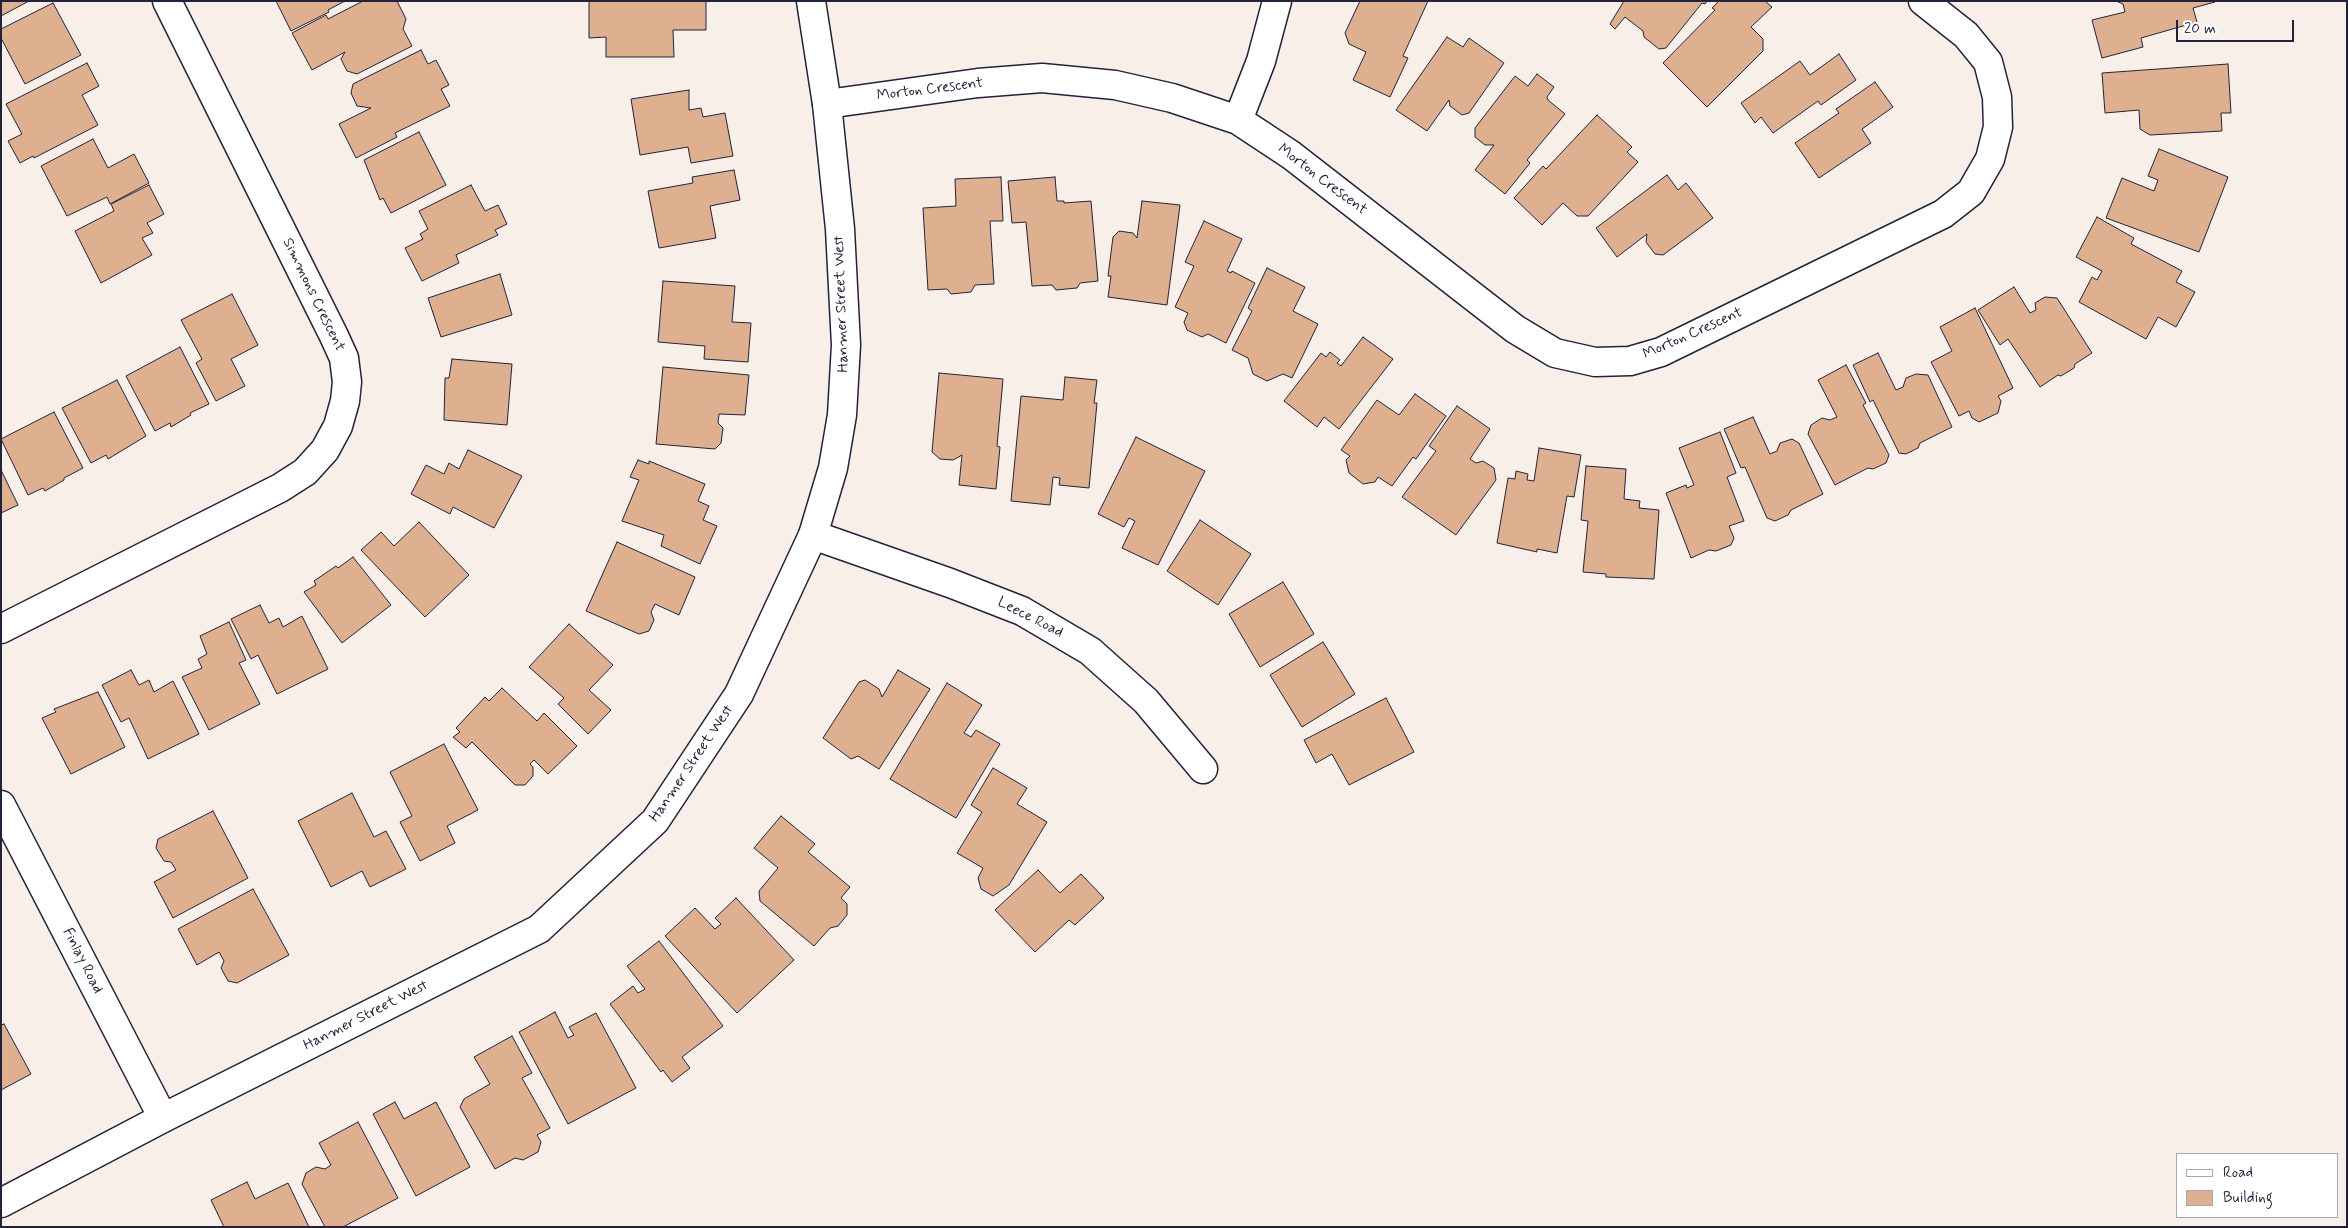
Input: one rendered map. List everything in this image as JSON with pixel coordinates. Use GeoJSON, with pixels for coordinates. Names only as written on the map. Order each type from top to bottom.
{"type":"FeatureCollection","features":[{"type":"Feature","properties":{"kind":"street","name":"Simmons Crescent"},"geometry":{"type":"LineString","coordinates":[[1,629],[280,488],[305,472],[324,450],[338,426],[345,401],[347,382],[344,358],[167,1]]}},
{"type":"Feature","properties":{"kind":"street","name":"Hanmer Street West"},"geometry":{"type":"LineString","coordinates":[[1,1203],[163,1118],[539,929],[655,821],[739,694],[812,535],[834,468],[842,414],[846,345],[840,229],[827,104],[811,1]]}},
{"type":"Feature","properties":{"kind":"street"},"geometry":{"type":"LineString","coordinates":[[1238,120],[1261,61],[1277,1]]}},
{"type":"Feature","properties":{"kind":"street","name":"Morton Crescent"},"geometry":{"type":"LineString","coordinates":[[827,104],[978,84],[1042,78],[1115,85],[1172,98],[1238,120],[1291,155],[1515,329],[1555,353],[1595,362],[1630,361],[1661,352],[1935,218],[1971,192],[1990,159],[1998,127],[1997,97],[1988,62],[1966,35],[1923,1]]}},
{"type":"Feature","properties":{"kind":"street","name":"Leece Road"},"geometry":{"type":"LineString","coordinates":[[812,535],[950,583],[1022,611],[1090,651],[1146,701],[1203,769]]}},
{"type":"Feature","properties":{"kind":"street","name":"Finlay Road"},"geometry":{"type":"LineString","coordinates":[[1,804],[163,1118]]}},
{"type":"Feature","properties":{"kind":"building"},"geometry":{"type":"Polygon","coordinates":[[[1,1],[29,1],[1,16],[1,1]]]}},
{"type":"Feature","properties":{"kind":"building"},"geometry":{"type":"Polygon","coordinates":[[[276,1],[345,1],[328,10],[329,12],[291,31],[276,1]]]}},
{"type":"Feature","properties":{"kind":"building"},"geometry":{"type":"Polygon","coordinates":[[[363,1],[397,1],[406,19],[403,29],[412,46],[357,74],[347,71],[341,59],[345,52],[312,70],[292,33],[326,15],[328,19],[363,1]]]}},
{"type":"Feature","properties":{"kind":"building"},"geometry":{"type":"Polygon","coordinates":[[[589,1],[706,1],[706,30],[673,30],[674,57],[606,57],[606,37],[589,38],[589,1]]]}},
{"type":"Feature","properties":{"kind":"building"},"geometry":{"type":"Polygon","coordinates":[[[1360,1],[1428,1],[1403,56],[1408,58],[1390,97],[1353,80],[1366,52],[1349,44],[1345,33],[1360,1]]]}},
{"type":"Feature","properties":{"kind":"building"},"geometry":{"type":"Polygon","coordinates":[[[1624,1],[1707,1],[1705,4],[1702,3],[1666,48],[1659,49],[1644,37],[1643,31],[1625,17],[1615,29],[1610,24],[1624,1]]]}},
{"type":"Feature","properties":{"kind":"building"},"geometry":{"type":"Polygon","coordinates":[[[1719,1],[1765,1],[1772,7],[1751,27],[1763,39],[1763,51],[1707,107],[1663,63],[1715,10],[1712,8],[1719,1]]]}},
{"type":"Feature","properties":{"kind":"building"},"geometry":{"type":"Polygon","coordinates":[[[2116,1],[2215,2],[2193,8],[2197,22],[2141,38],[2143,47],[2102,58],[2092,20],[2125,12],[2123,4],[2116,1]]]}},
{"type":"Feature","properties":{"kind":"building"},"geometry":{"type":"Polygon","coordinates":[[[53,3],[81,55],[25,84],[1,38],[1,29],[53,3]]]}},
{"type":"Feature","properties":{"kind":"building"},"geometry":{"type":"Polygon","coordinates":[[[1447,37],[1463,47],[1469,38],[1504,63],[1469,113],[1462,115],[1450,106],[1449,100],[1427,131],[1396,110],[1447,37]]]}},
{"type":"Feature","properties":{"kind":"building"},"geometry":{"type":"Polygon","coordinates":[[[421,50],[428,64],[436,60],[449,85],[441,89],[450,106],[395,133],[397,137],[356,158],[339,124],[371,108],[357,106],[351,93],[353,84],[421,50]]]}},
{"type":"Feature","properties":{"kind":"building"},"geometry":{"type":"Polygon","coordinates":[[[1839,54],[1856,80],[1821,105],[1818,101],[1773,133],[1761,117],[1755,123],[1741,103],[1800,61],[1810,75],[1839,54]]]}},
{"type":"Feature","properties":{"kind":"building"},"geometry":{"type":"Polygon","coordinates":[[[87,63],[99,86],[82,95],[98,125],[34,158],[33,156],[20,163],[8,141],[22,134],[6,104],[87,63]]]}},
{"type":"Feature","properties":{"kind":"building"},"geometry":{"type":"Polygon","coordinates":[[[2228,64],[2231,113],[2221,113],[2222,131],[2150,135],[2140,129],[2139,110],[2105,113],[2102,73],[2228,64]]]}},
{"type":"Feature","properties":{"kind":"building"},"geometry":{"type":"Polygon","coordinates":[[[1537,74],[1554,87],[1547,97],[1548,100],[1565,114],[1527,160],[1530,163],[1505,194],[1475,170],[1494,145],[1485,145],[1475,137],[1475,128],[1515,76],[1528,86],[1537,74]]]}},
{"type":"Feature","properties":{"kind":"building"},"geometry":{"type":"Polygon","coordinates":[[[1875,82],[1893,107],[1862,129],[1871,143],[1819,178],[1795,143],[1839,113],[1836,109],[1875,82]]]}},
{"type":"Feature","properties":{"kind":"building"},"geometry":{"type":"Polygon","coordinates":[[[689,90],[689,110],[701,108],[703,117],[725,113],[733,156],[691,163],[688,147],[640,155],[631,99],[689,90]]]}},
{"type":"Feature","properties":{"kind":"building"},"geometry":{"type":"Polygon","coordinates":[[[1597,115],[1632,147],[1627,152],[1638,162],[1588,216],[1577,216],[1563,203],[1542,225],[1514,198],[1543,166],[1546,169],[1597,115]]]}},
{"type":"Feature","properties":{"kind":"building"},"geometry":{"type":"Polygon","coordinates":[[[419,132],[446,185],[391,213],[383,198],[380,200],[364,160],[419,132]]]}},
{"type":"Feature","properties":{"kind":"building"},"geometry":{"type":"Polygon","coordinates":[[[93,139],[108,168],[134,154],[149,183],[110,204],[107,197],[67,216],[41,166],[93,139]]]}},
{"type":"Feature","properties":{"kind":"building"},"geometry":{"type":"Polygon","coordinates":[[[2159,149],[2228,177],[2199,252],[2106,218],[2122,178],[2154,191],[2158,180],[2148,176],[2159,149]]]}},
{"type":"Feature","properties":{"kind":"building"},"geometry":{"type":"Polygon","coordinates":[[[734,170],[740,200],[710,206],[716,238],[659,248],[648,191],[693,183],[692,177],[734,170]]]}},
{"type":"Feature","properties":{"kind":"building"},"geometry":{"type":"Polygon","coordinates":[[[1667,175],[1678,190],[1686,183],[1713,218],[1663,255],[1655,254],[1646,242],[1647,234],[1617,257],[1596,228],[1667,175]]]}},
{"type":"Feature","properties":{"kind":"building"},"geometry":{"type":"Polygon","coordinates":[[[1001,177],[1003,221],[990,221],[994,284],[975,285],[971,292],[951,294],[947,289],[928,290],[923,208],[956,206],[955,179],[1001,177]]]}},
{"type":"Feature","properties":{"kind":"building"},"geometry":{"type":"Polygon","coordinates":[[[1055,177],[1057,201],[1064,201],[1064,203],[1091,201],[1098,281],[1080,283],[1077,288],[1056,290],[1052,285],[1032,286],[1026,222],[1012,223],[1008,181],[1055,177]]]}},
{"type":"Feature","properties":{"kind":"building"},"geometry":{"type":"Polygon","coordinates":[[[149,185],[164,214],[147,223],[153,233],[142,238],[152,255],[101,283],[75,231],[114,211],[111,204],[149,185]]]}},
{"type":"Feature","properties":{"kind":"building"},"geometry":{"type":"Polygon","coordinates":[[[471,185],[485,211],[498,205],[507,224],[495,230],[498,235],[456,255],[459,263],[422,281],[405,248],[423,239],[420,234],[428,229],[419,211],[471,185]]]}},
{"type":"Feature","properties":{"kind":"building"},"geometry":{"type":"Polygon","coordinates":[[[1142,201],[1180,205],[1167,305],[1108,297],[1111,276],[1108,276],[1113,237],[1119,231],[1133,233],[1137,238],[1142,201]]]}},
{"type":"Feature","properties":{"kind":"building"},"geometry":{"type":"Polygon","coordinates":[[[2097,217],[2134,238],[2131,244],[2182,271],[2176,282],[2195,292],[2176,327],[2158,317],[2146,339],[2079,302],[2092,277],[2097,280],[2102,271],[2076,257],[2097,217]]]}},
{"type":"Feature","properties":{"kind":"building"},"geometry":{"type":"Polygon","coordinates":[[[1204,221],[1242,239],[1227,271],[1231,273],[1232,271],[1255,283],[1226,343],[1208,334],[1202,337],[1187,330],[1184,322],[1188,313],[1175,307],[1194,266],[1185,262],[1204,221]]]}},
{"type":"Feature","properties":{"kind":"building"},"geometry":{"type":"Polygon","coordinates":[[[1267,268],[1305,287],[1293,311],[1318,324],[1292,378],[1283,374],[1267,381],[1253,374],[1248,358],[1232,350],[1252,311],[1248,308],[1267,268]]]}},
{"type":"Feature","properties":{"kind":"building"},"geometry":{"type":"Polygon","coordinates":[[[500,274],[512,315],[441,337],[428,298],[500,274]]]}},
{"type":"Feature","properties":{"kind":"building"},"geometry":{"type":"Polygon","coordinates":[[[663,281],[735,286],[732,322],[751,323],[748,362],[704,359],[705,346],[658,342],[663,281]]]}},
{"type":"Feature","properties":{"kind":"building"},"geometry":{"type":"Polygon","coordinates":[[[2014,287],[2030,313],[2036,310],[2035,303],[2045,297],[2057,298],[2092,353],[2075,364],[2074,368],[2061,376],[2058,375],[2040,387],[2008,339],[2000,345],[1978,310],[2014,287]]]}},
{"type":"Feature","properties":{"kind":"building"},"geometry":{"type":"Polygon","coordinates":[[[232,294],[258,345],[231,359],[245,386],[216,401],[196,363],[202,359],[181,320],[232,294]]]}},
{"type":"Feature","properties":{"kind":"building"},"geometry":{"type":"Polygon","coordinates":[[[1975,308],[2013,388],[1998,396],[2001,401],[1998,413],[1979,422],[1972,418],[1969,411],[1959,416],[1931,362],[1952,351],[1940,327],[1975,308]]]}},
{"type":"Feature","properties":{"kind":"building"},"geometry":{"type":"Polygon","coordinates":[[[1363,337],[1393,359],[1339,429],[1324,417],[1317,427],[1284,401],[1321,353],[1326,357],[1330,352],[1340,360],[1337,363],[1341,366],[1363,337]]]}},
{"type":"Feature","properties":{"kind":"building"},"geometry":{"type":"Polygon","coordinates":[[[180,347],[209,404],[190,413],[191,415],[171,427],[170,423],[155,431],[126,376],[180,347]]]}},
{"type":"Feature","properties":{"kind":"building"},"geometry":{"type":"Polygon","coordinates":[[[1878,353],[1896,390],[1903,387],[1906,378],[1916,374],[1928,375],[1952,427],[1920,443],[1918,448],[1906,454],[1899,453],[1873,400],[1870,402],[1853,365],[1878,353]]]}},
{"type":"Feature","properties":{"kind":"building"},"geometry":{"type":"Polygon","coordinates":[[[452,359],[512,364],[507,425],[444,420],[445,378],[449,378],[452,359]]]}},
{"type":"Feature","properties":{"kind":"building"},"geometry":{"type":"Polygon","coordinates":[[[1846,365],[1866,403],[1863,405],[1889,455],[1886,463],[1873,469],[1868,468],[1835,485],[1808,434],[1811,425],[1822,418],[1830,420],[1837,417],[1818,380],[1846,365]]]}},
{"type":"Feature","properties":{"kind":"building"},"geometry":{"type":"Polygon","coordinates":[[[663,367],[749,375],[745,415],[719,414],[718,423],[723,428],[721,443],[715,449],[656,444],[663,367]]]}},
{"type":"Feature","properties":{"kind":"building"},"geometry":{"type":"Polygon","coordinates":[[[939,373],[1003,379],[997,446],[1000,447],[996,489],[959,485],[962,455],[953,460],[940,459],[932,452],[939,373]]]}},
{"type":"Feature","properties":{"kind":"building"},"geometry":{"type":"Polygon","coordinates":[[[1065,377],[1097,380],[1094,403],[1097,403],[1089,488],[1059,485],[1060,478],[1053,477],[1050,505],[1011,501],[1021,396],[1063,400],[1065,377]]]}},
{"type":"Feature","properties":{"kind":"building"},"geometry":{"type":"Polygon","coordinates":[[[117,380],[146,436],[108,459],[106,455],[91,463],[62,408],[117,380]]]}},
{"type":"Feature","properties":{"kind":"building"},"geometry":{"type":"Polygon","coordinates":[[[1415,394],[1446,416],[1416,459],[1413,457],[1392,486],[1378,477],[1375,482],[1363,484],[1349,473],[1346,460],[1350,456],[1341,450],[1377,400],[1399,415],[1415,394]]]}},
{"type":"Feature","properties":{"kind":"building"},"geometry":{"type":"Polygon","coordinates":[[[1457,406],[1490,429],[1470,459],[1476,463],[1483,461],[1494,468],[1496,480],[1456,535],[1402,497],[1436,451],[1429,446],[1457,406]]]}},
{"type":"Feature","properties":{"kind":"building"},"geometry":{"type":"Polygon","coordinates":[[[54,412],[83,468],[45,491],[43,488],[28,495],[1,439],[54,412]]]}},
{"type":"Feature","properties":{"kind":"building"},"geometry":{"type":"Polygon","coordinates":[[[1753,417],[1770,454],[1777,451],[1780,443],[1792,439],[1799,443],[1823,494],[1791,510],[1788,515],[1775,521],[1767,518],[1745,467],[1741,468],[1724,429],[1753,417]]]}},
{"type":"Feature","properties":{"kind":"building"},"geometry":{"type":"Polygon","coordinates":[[[1720,432],[1736,473],[1727,477],[1744,521],[1729,526],[1734,538],[1731,545],[1716,551],[1709,550],[1691,558],[1666,493],[1686,485],[1687,488],[1694,485],[1679,448],[1720,432]]]}},
{"type":"Feature","properties":{"kind":"building"},"geometry":{"type":"Polygon","coordinates":[[[1136,437],[1205,471],[1158,565],[1122,548],[1135,521],[1129,518],[1124,527],[1098,514],[1136,437]]]}},
{"type":"Feature","properties":{"kind":"building"},"geometry":{"type":"Polygon","coordinates":[[[1539,448],[1581,455],[1574,497],[1567,496],[1557,553],[1537,549],[1537,552],[1497,543],[1508,478],[1515,479],[1516,471],[1528,474],[1527,480],[1534,481],[1539,448]]]}},
{"type":"Feature","properties":{"kind":"building"},"geometry":{"type":"Polygon","coordinates":[[[468,450],[522,476],[494,528],[453,507],[450,514],[411,494],[426,465],[444,474],[449,463],[459,469],[468,450]]]}},
{"type":"Feature","properties":{"kind":"building"},"geometry":{"type":"Polygon","coordinates":[[[638,460],[649,464],[649,461],[705,484],[698,501],[709,506],[703,520],[717,526],[700,564],[661,546],[664,535],[622,521],[639,480],[630,477],[638,460]]]}},
{"type":"Feature","properties":{"kind":"building"},"geometry":{"type":"Polygon","coordinates":[[[1586,466],[1626,469],[1624,499],[1640,501],[1639,508],[1659,510],[1654,579],[1606,577],[1606,574],[1583,572],[1588,521],[1581,520],[1586,466]]]}},
{"type":"Feature","properties":{"kind":"building"},"geometry":{"type":"Polygon","coordinates":[[[1,470],[18,505],[1,513],[1,470]]]}},
{"type":"Feature","properties":{"kind":"building"},"geometry":{"type":"Polygon","coordinates":[[[1200,520],[1251,554],[1218,605],[1167,571],[1200,520]]]}},
{"type":"Feature","properties":{"kind":"building"},"geometry":{"type":"Polygon","coordinates":[[[419,522],[469,575],[425,617],[361,550],[381,532],[394,546],[419,522]]]}},
{"type":"Feature","properties":{"kind":"building"},"geometry":{"type":"Polygon","coordinates":[[[617,542],[695,577],[679,615],[655,604],[651,612],[654,620],[649,631],[639,634],[586,611],[617,542]]]}},
{"type":"Feature","properties":{"kind":"building"},"geometry":{"type":"Polygon","coordinates":[[[353,557],[391,605],[342,643],[304,592],[316,585],[314,581],[336,566],[338,568],[353,557]]]}},
{"type":"Feature","properties":{"kind":"building"},"geometry":{"type":"Polygon","coordinates":[[[1283,582],[1314,634],[1260,667],[1229,614],[1283,582]]]}},
{"type":"Feature","properties":{"kind":"building"},"geometry":{"type":"Polygon","coordinates":[[[260,605],[269,623],[279,618],[283,627],[302,616],[328,669],[277,694],[258,655],[251,659],[231,619],[260,605]]]}},
{"type":"Feature","properties":{"kind":"building"},"geometry":{"type":"Polygon","coordinates":[[[229,622],[246,660],[239,663],[260,704],[209,730],[182,677],[202,668],[198,659],[207,654],[200,636],[229,622]]]}},
{"type":"Feature","properties":{"kind":"building"},"geometry":{"type":"Polygon","coordinates":[[[569,624],[613,665],[589,690],[611,710],[588,734],[558,704],[564,698],[529,667],[569,624]]]}},
{"type":"Feature","properties":{"kind":"building"},"geometry":{"type":"Polygon","coordinates":[[[1323,642],[1355,694],[1302,727],[1270,675],[1323,642]]]}},
{"type":"Feature","properties":{"kind":"building"},"geometry":{"type":"Polygon","coordinates":[[[131,670],[139,685],[149,680],[154,692],[173,681],[199,734],[148,759],[129,718],[121,722],[102,685],[131,670]]]}},
{"type":"Feature","properties":{"kind":"building"},"geometry":{"type":"Polygon","coordinates":[[[898,670],[930,689],[879,769],[858,756],[851,759],[823,738],[859,682],[865,680],[879,689],[882,697],[898,670]]]}},
{"type":"Feature","properties":{"kind":"building"},"geometry":{"type":"Polygon","coordinates":[[[947,683],[982,705],[964,733],[971,737],[976,730],[1000,744],[956,818],[890,779],[947,683]]]}},
{"type":"Feature","properties":{"kind":"building"},"geometry":{"type":"Polygon","coordinates":[[[502,688],[537,721],[544,713],[577,746],[548,774],[534,760],[530,764],[533,767],[533,776],[525,785],[515,785],[472,742],[466,748],[453,737],[460,732],[456,728],[485,697],[489,701],[502,688]]]}},
{"type":"Feature","properties":{"kind":"building"},"geometry":{"type":"Polygon","coordinates":[[[98,692],[125,747],[71,774],[42,718],[56,712],[54,709],[98,692]]]}},
{"type":"Feature","properties":{"kind":"building"},"geometry":{"type":"Polygon","coordinates":[[[1386,698],[1414,752],[1349,785],[1332,754],[1316,763],[1304,740],[1386,698]]]}},
{"type":"Feature","properties":{"kind":"building"},"geometry":{"type":"Polygon","coordinates":[[[444,744],[478,810],[447,826],[455,843],[420,861],[400,822],[412,816],[390,772],[444,744]]]}},
{"type":"Feature","properties":{"kind":"building"},"geometry":{"type":"Polygon","coordinates":[[[993,768],[1027,788],[1017,804],[1047,822],[1009,885],[993,896],[981,889],[978,878],[983,868],[957,853],[982,812],[971,805],[993,768]]]}},
{"type":"Feature","properties":{"kind":"building"},"geometry":{"type":"Polygon","coordinates":[[[352,793],[374,837],[386,831],[406,869],[370,887],[362,871],[331,887],[298,821],[352,793]]]}},
{"type":"Feature","properties":{"kind":"building"},"geometry":{"type":"Polygon","coordinates":[[[213,811],[248,878],[173,918],[154,882],[176,870],[171,862],[164,861],[156,848],[158,839],[213,811]]]}},
{"type":"Feature","properties":{"kind":"building"},"geometry":{"type":"Polygon","coordinates":[[[781,816],[815,844],[808,852],[850,887],[841,898],[847,904],[847,915],[838,926],[830,928],[814,946],[760,901],[759,891],[778,868],[754,848],[781,816]]]}},
{"type":"Feature","properties":{"kind":"building"},"geometry":{"type":"Polygon","coordinates":[[[1038,870],[1060,893],[1081,874],[1104,898],[1075,925],[1069,920],[1035,952],[995,910],[1038,870]]]}},
{"type":"Feature","properties":{"kind":"building"},"geometry":{"type":"Polygon","coordinates":[[[253,889],[289,955],[237,983],[228,981],[221,968],[224,961],[219,952],[197,965],[178,929],[253,889]]]}},
{"type":"Feature","properties":{"kind":"building"},"geometry":{"type":"Polygon","coordinates":[[[736,898],[794,960],[737,1013],[665,936],[695,908],[715,929],[721,924],[715,918],[736,898]]]}},
{"type":"Feature","properties":{"kind":"building"},"geometry":{"type":"Polygon","coordinates":[[[659,941],[723,1026],[682,1057],[690,1068],[672,1082],[663,1070],[661,1072],[610,1004],[633,986],[638,993],[645,989],[627,966],[659,941]]]}},
{"type":"Feature","properties":{"kind":"building"},"geometry":{"type":"Polygon","coordinates":[[[555,1012],[568,1038],[574,1035],[569,1027],[596,1013],[636,1088],[568,1124],[519,1032],[555,1012]]]}},
{"type":"Feature","properties":{"kind":"building"},"geometry":{"type":"Polygon","coordinates":[[[4,1024],[31,1074],[1,1090],[1,1025],[4,1024]]]}},
{"type":"Feature","properties":{"kind":"building"},"geometry":{"type":"Polygon","coordinates":[[[512,1036],[532,1073],[522,1078],[550,1128],[537,1135],[541,1142],[538,1152],[523,1160],[515,1158],[495,1169],[460,1107],[464,1099],[490,1084],[474,1057],[512,1036]]]}},
{"type":"Feature","properties":{"kind":"building"},"geometry":{"type":"Polygon","coordinates":[[[395,1102],[404,1119],[436,1102],[470,1167],[416,1196],[373,1114],[395,1102]]]}},
{"type":"Feature","properties":{"kind":"building"},"geometry":{"type":"Polygon","coordinates":[[[358,1122],[398,1198],[343,1227],[325,1227],[302,1184],[306,1173],[316,1167],[325,1169],[331,1165],[319,1143],[358,1122]]]}},
{"type":"Feature","properties":{"kind":"building"},"geometry":{"type":"Polygon","coordinates":[[[247,1182],[255,1199],[288,1183],[309,1227],[224,1227],[211,1200],[247,1182]]]}}]}
